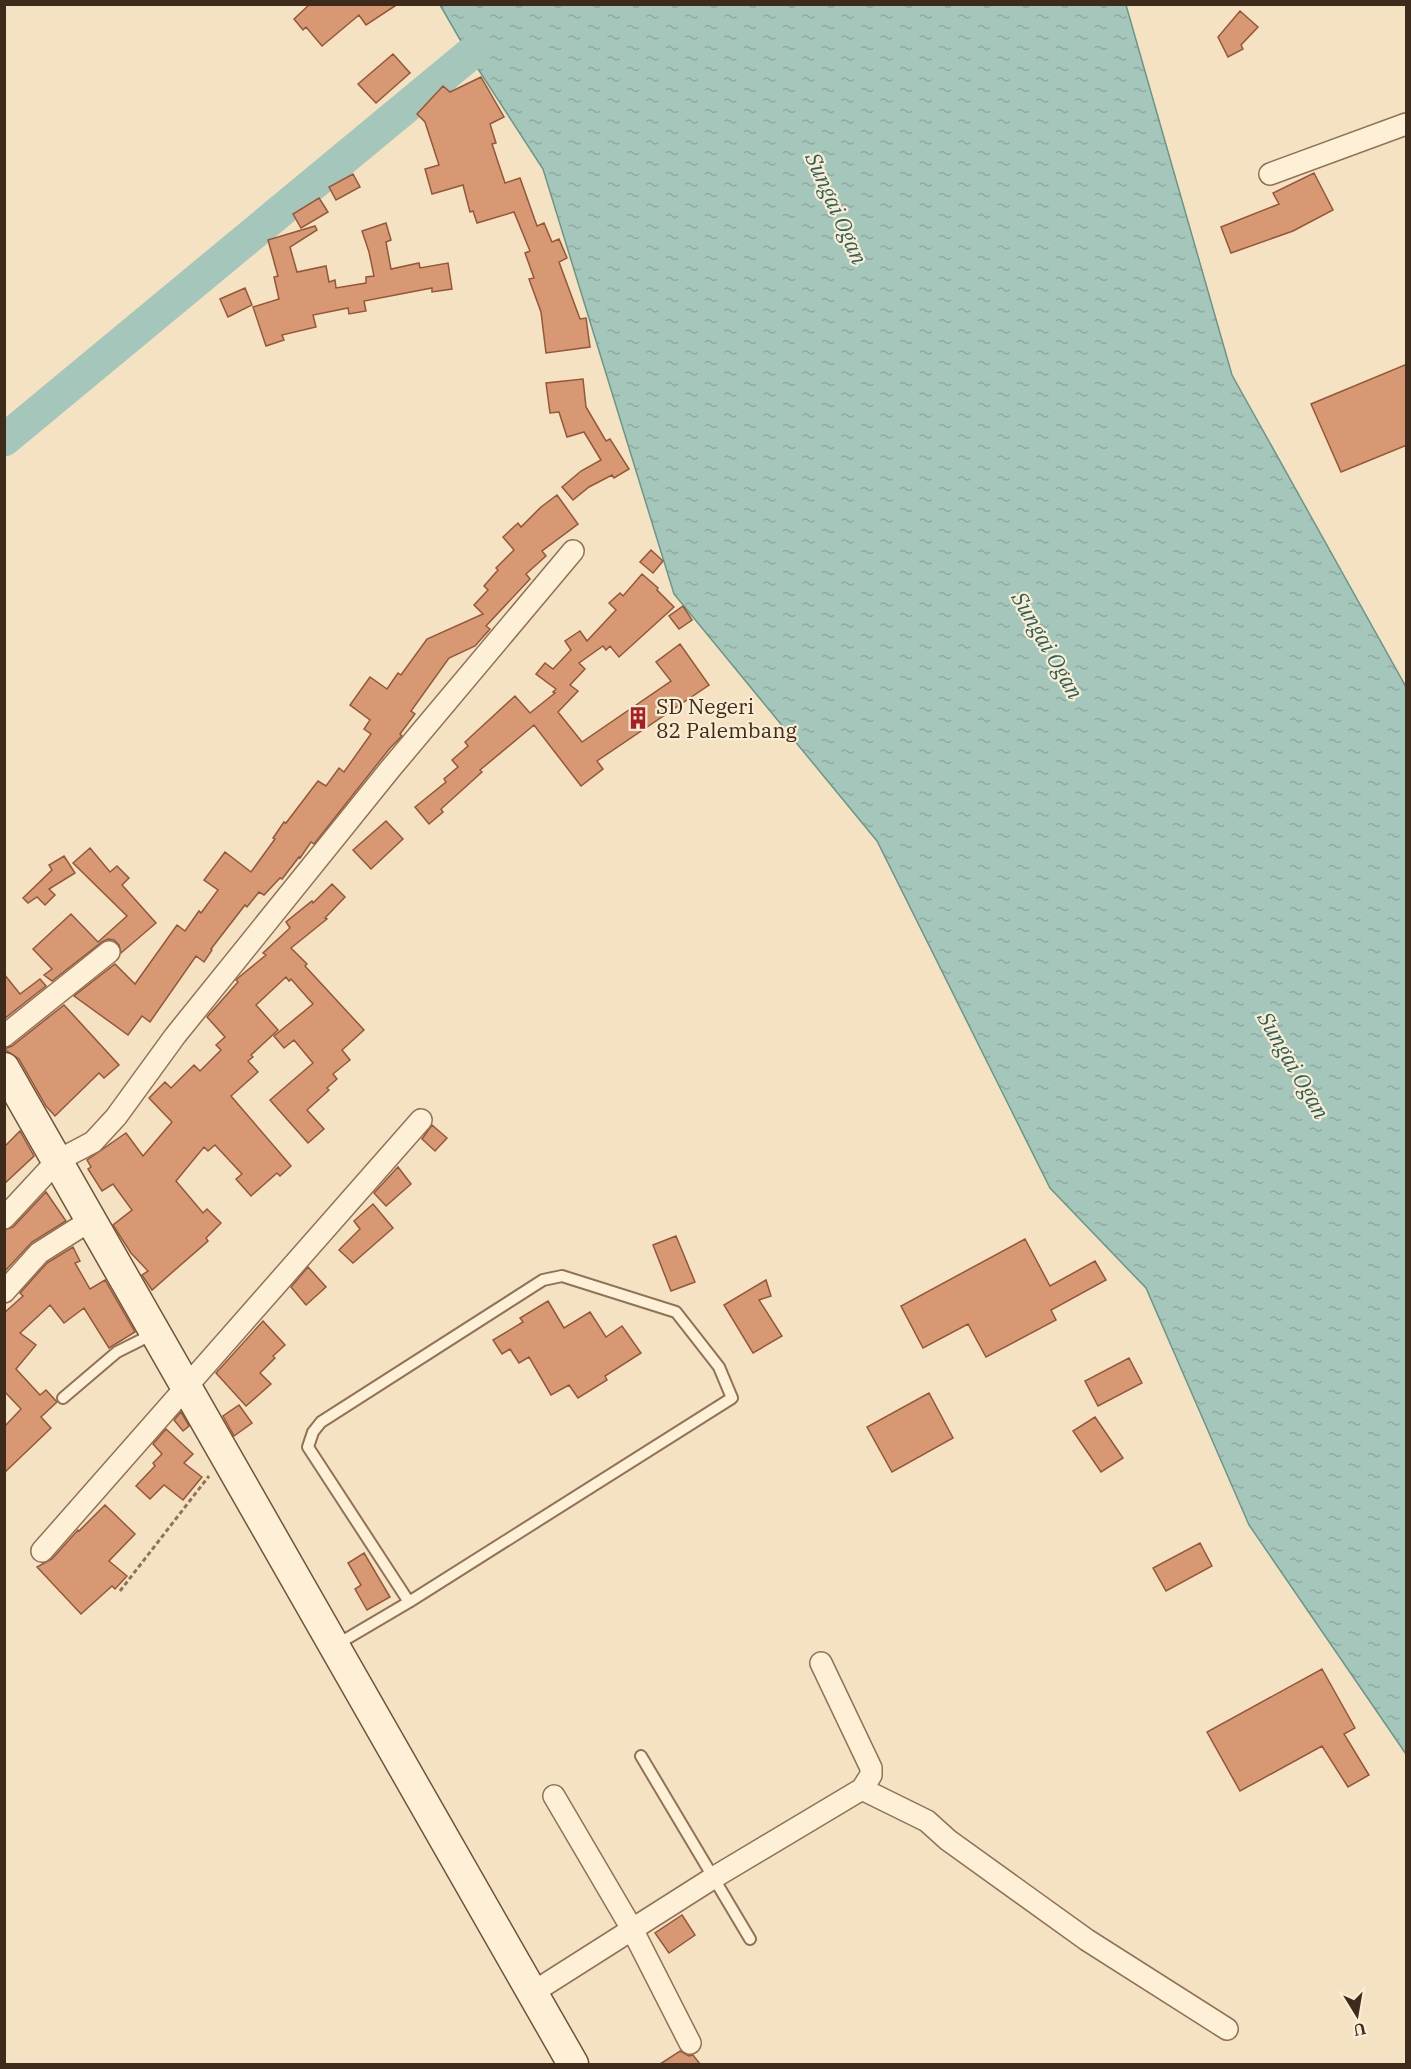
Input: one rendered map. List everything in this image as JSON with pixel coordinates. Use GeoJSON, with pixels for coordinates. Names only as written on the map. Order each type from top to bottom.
{"type":"FeatureCollection","features":[{"type":"Feature","properties":{"kind":"street"},"geometry":{"type":"LineString","coordinates":[[1270,174],[1407,124]]}},
{"type":"Feature","properties":{"kind":"street"},"geometry":{"type":"LineString","coordinates":[[4,1218],[57,1161],[93,1142],[116,1117],[175,1036],[376,786],[573,551]]}},
{"type":"Feature","properties":{"kind":"street"},"geometry":{"type":"LineString","coordinates":[[4,1036],[109,952]]}},
{"type":"Feature","properties":{"kind":"street"},"geometry":{"type":"LineString","coordinates":[[4,1068],[573,2064]]}},
{"type":"Feature","properties":{"kind":"street"},"geometry":{"type":"LineString","coordinates":[[42,1551],[421,1120]]}},
{"type":"Feature","properties":{"kind":"street"},"geometry":{"type":"LineString","coordinates":[[4,1292],[39,1253],[91,1220]]}},
{"type":"Feature","properties":{"kind":"street"},"geometry":{"type":"LineString","coordinates":[[532,1993],[713,1878],[862,1789],[871,1775],[871,1768],[820,1663]]}},
{"type":"Feature","properties":{"kind":"street"},"geometry":{"type":"LineString","coordinates":[[862,1789],[927,1821],[948,1840],[1087,1940],[1227,2029]]}},
{"type":"Feature","properties":{"kind":"street"},"geometry":{"type":"LineString","coordinates":[[554,1796],[632,1929],[690,2043]]}},
{"type":"Feature","properties":{"kind":"lane"},"geometry":{"type":"LineString","coordinates":[[333,1647],[409,1602],[732,1398],[719,1367],[676,1312],[562,1276],[543,1280],[321,1422],[313,1432],[308,1447],[409,1602]]}},
{"type":"Feature","properties":{"kind":"lane"},"geometry":{"type":"LineString","coordinates":[[63,1398],[117,1352],[156,1333]]}},
{"type":"Feature","properties":{"kind":"lane"},"geometry":{"type":"LineString","coordinates":[[641,1756],[750,1939]]}},
{"type":"Feature","properties":{"kind":"path"},"geometry":{"type":"LineString","coordinates":[[120,1591],[224,1456]]}},
{"type":"Feature","properties":{"kind":"water","name":"Sungai Ogan"},"geometry":{"type":"Polygon","coordinates":[[[440,5],[1126,5],[1232,375],[1406,687],[1406,1754],[1249,1525],[1146,1288],[1050,1188],[877,841],[674,594],[543,169],[469,55],[440,5]]]}},
{"type":"Feature","properties":{"kind":"building"},"geometry":{"type":"Polygon","coordinates":[[[310,4],[398,4],[366,25],[359,15],[322,46],[306,27],[303,30],[294,19],[310,4]]]}},
{"type":"Feature","properties":{"kind":"building"},"geometry":{"type":"Polygon","coordinates":[[[1240,11],[1258,27],[1241,45],[1243,49],[1228,57],[1218,37],[1240,11]]]}},
{"type":"Feature","properties":{"kind":"building"},"geometry":{"type":"Polygon","coordinates":[[[393,54],[410,73],[376,103],[358,84],[393,54]]]}},
{"type":"Feature","properties":{"kind":"building"},"geometry":{"type":"Polygon","coordinates":[[[481,77],[504,117],[490,124],[496,143],[492,144],[505,183],[520,178],[537,226],[544,223],[552,242],[559,239],[567,258],[559,262],[580,319],[586,318],[590,347],[546,353],[541,312],[529,279],[534,278],[525,253],[530,251],[514,212],[477,223],[473,211],[470,212],[463,185],[432,194],[425,169],[439,165],[425,122],[417,114],[443,86],[450,92],[481,77]]]}},
{"type":"Feature","properties":{"kind":"building"},"geometry":{"type":"Polygon","coordinates":[[[1314,173],[1333,210],[1293,231],[1231,253],[1221,227],[1279,204],[1273,193],[1314,173]]]}},
{"type":"Feature","properties":{"kind":"building"},"geometry":{"type":"Polygon","coordinates":[[[353,174],[360,187],[336,200],[329,187],[353,174]]]}},
{"type":"Feature","properties":{"kind":"building"},"geometry":{"type":"Polygon","coordinates":[[[319,198],[328,212],[301,228],[293,214],[319,198]]]}},
{"type":"Feature","properties":{"kind":"building"},"geometry":{"type":"Polygon","coordinates":[[[386,223],[391,240],[386,242],[391,269],[419,263],[420,268],[448,263],[452,289],[432,292],[432,288],[364,301],[366,311],[349,314],[348,308],[313,315],[316,327],[282,335],[284,340],[266,346],[253,307],[279,299],[274,277],[278,276],[268,240],[315,226],[317,230],[290,247],[297,272],[326,266],[329,282],[335,280],[336,288],[366,283],[366,277],[374,276],[362,231],[386,223]]]}},
{"type":"Feature","properties":{"kind":"building"},"geometry":{"type":"Polygon","coordinates":[[[245,288],[252,305],[228,317],[220,299],[245,288]]]}},
{"type":"Feature","properties":{"kind":"building"},"geometry":{"type":"Polygon","coordinates":[[[1407,364],[1407,445],[1341,472],[1311,404],[1407,364]]]}},
{"type":"Feature","properties":{"kind":"building"},"geometry":{"type":"Polygon","coordinates":[[[583,379],[586,407],[606,441],[610,439],[629,469],[614,478],[612,475],[589,487],[573,500],[562,487],[581,471],[601,460],[584,432],[567,437],[559,412],[550,413],[546,383],[583,379]]]}},
{"type":"Feature","properties":{"kind":"building"},"geometry":{"type":"Polygon","coordinates":[[[557,495],[578,524],[542,551],[546,556],[526,574],[530,579],[486,626],[490,629],[475,646],[449,658],[411,711],[415,714],[400,734],[402,736],[314,844],[311,842],[282,879],[280,878],[264,895],[259,892],[247,907],[245,905],[211,949],[204,962],[196,956],[150,1022],[142,1016],[128,1035],[74,996],[115,964],[135,984],[177,925],[185,931],[218,890],[204,880],[225,852],[251,872],[275,839],[273,838],[284,822],[286,823],[318,781],[326,786],[339,768],[344,772],[371,734],[364,729],[370,720],[350,705],[370,677],[387,689],[398,673],[401,675],[427,639],[483,614],[474,605],[488,590],[484,586],[498,570],[496,568],[514,550],[503,537],[518,523],[521,527],[557,495]]]}},
{"type":"Feature","properties":{"kind":"building"},"geometry":{"type":"Polygon","coordinates":[[[651,550],[663,561],[653,573],[640,562],[651,550]]]}},
{"type":"Feature","properties":{"kind":"building"},"geometry":{"type":"Polygon","coordinates":[[[642,574],[674,607],[619,657],[610,646],[606,650],[603,646],[579,663],[585,669],[570,685],[578,691],[558,712],[582,742],[671,681],[656,662],[680,644],[709,685],[597,761],[603,769],[581,786],[534,725],[480,770],[482,772],[441,809],[443,812],[429,824],[415,807],[446,782],[444,779],[458,767],[452,760],[468,746],[465,742],[515,696],[530,713],[555,693],[553,692],[556,689],[536,674],[545,663],[553,669],[571,650],[565,641],[580,631],[587,641],[616,610],[609,603],[620,593],[623,596],[642,574]]]}},
{"type":"Feature","properties":{"kind":"building"},"geometry":{"type":"Polygon","coordinates":[[[683,606],[692,620],[679,629],[669,616],[683,606]]]}},
{"type":"Feature","properties":{"kind":"building"},"geometry":{"type":"Polygon","coordinates":[[[386,821],[403,839],[371,869],[353,850],[386,821]]]}},
{"type":"Feature","properties":{"kind":"building"},"geometry":{"type":"Polygon","coordinates":[[[90,848],[110,872],[117,866],[129,878],[122,885],[156,923],[121,953],[119,945],[114,940],[108,939],[102,942],[52,981],[44,975],[52,969],[33,949],[71,914],[98,942],[127,916],[73,863],[90,848]]]}},
{"type":"Feature","properties":{"kind":"building"},"geometry":{"type":"Polygon","coordinates":[[[64,856],[75,873],[49,889],[55,895],[45,905],[37,897],[28,903],[23,898],[52,870],[49,865],[64,856]]]}},
{"type":"Feature","properties":{"kind":"building"},"geometry":{"type":"Polygon","coordinates":[[[332,884],[345,897],[325,918],[327,919],[291,948],[364,1030],[342,1050],[350,1060],[333,1074],[337,1079],[327,1088],[329,1090],[307,1110],[324,1129],[308,1143],[270,1100],[313,1063],[294,1040],[284,1048],[274,1036],[313,1004],[291,979],[289,981],[286,977],[256,1005],[278,1030],[251,1055],[253,1057],[248,1061],[258,1072],[231,1096],[291,1166],[280,1176],[277,1173],[251,1196],[236,1179],[242,1174],[215,1145],[208,1151],[204,1147],[176,1181],[203,1213],[207,1209],[221,1223],[206,1238],[208,1241],[152,1290],[142,1275],[148,1271],[131,1253],[113,1225],[132,1210],[113,1184],[102,1191],[88,1169],[91,1167],[87,1160],[126,1133],[143,1156],[172,1122],[149,1098],[165,1082],[171,1088],[194,1065],[200,1071],[221,1050],[216,1045],[225,1037],[207,1017],[238,982],[236,980],[266,955],[263,953],[290,928],[286,922],[312,901],[313,903],[332,884]]]}},
{"type":"Feature","properties":{"kind":"building"},"geometry":{"type":"Polygon","coordinates":[[[4,974],[20,994],[40,979],[46,986],[4,1019],[4,974]]]}},
{"type":"Feature","properties":{"kind":"building"},"geometry":{"type":"Polygon","coordinates":[[[64,1005],[119,1065],[104,1078],[99,1073],[55,1116],[46,1106],[19,1059],[4,1049],[12,1046],[64,1005]]]}},
{"type":"Feature","properties":{"kind":"building"},"geometry":{"type":"Polygon","coordinates":[[[432,1125],[447,1138],[435,1151],[422,1139],[432,1125]]]}},
{"type":"Feature","properties":{"kind":"building"},"geometry":{"type":"Polygon","coordinates":[[[20,1131],[34,1156],[4,1184],[4,1147],[20,1131]]]}},
{"type":"Feature","properties":{"kind":"building"},"geometry":{"type":"Polygon","coordinates":[[[398,1167],[411,1184],[386,1206],[374,1193],[398,1167]]]}},
{"type":"Feature","properties":{"kind":"building"},"geometry":{"type":"Polygon","coordinates":[[[46,1192],[66,1221],[32,1242],[4,1272],[4,1230],[13,1227],[46,1192]]]}},
{"type":"Feature","properties":{"kind":"building"},"geometry":{"type":"Polygon","coordinates":[[[373,1204],[393,1228],[353,1263],[339,1250],[360,1229],[354,1221],[373,1204]]]}},
{"type":"Feature","properties":{"kind":"building"},"geometry":{"type":"Polygon","coordinates":[[[676,1236],[695,1282],[671,1291],[653,1245],[676,1236]]]}},
{"type":"Feature","properties":{"kind":"building"},"geometry":{"type":"Polygon","coordinates":[[[1025,1239],[1050,1286],[1095,1261],[1106,1280],[1051,1310],[1056,1320],[986,1357],[968,1324],[923,1348],[901,1306],[1025,1239]]]}},
{"type":"Feature","properties":{"kind":"building"},"geometry":{"type":"Polygon","coordinates":[[[73,1247],[80,1261],[75,1263],[90,1289],[105,1280],[135,1332],[109,1348],[84,1308],[64,1323],[50,1305],[20,1333],[36,1345],[16,1369],[40,1395],[46,1390],[57,1402],[41,1417],[51,1428],[4,1473],[4,1427],[21,1409],[4,1391],[4,1313],[23,1296],[20,1293],[47,1263],[73,1247]]]}},
{"type":"Feature","properties":{"kind":"building"},"geometry":{"type":"Polygon","coordinates":[[[308,1267],[326,1287],[306,1305],[291,1287],[308,1267]]]}},
{"type":"Feature","properties":{"kind":"building"},"geometry":{"type":"Polygon","coordinates":[[[766,1280],[771,1296],[759,1300],[782,1336],[753,1353],[724,1305],[766,1280]]]}},
{"type":"Feature","properties":{"kind":"building"},"geometry":{"type":"Polygon","coordinates":[[[548,1301],[564,1328],[590,1312],[606,1337],[622,1326],[641,1353],[605,1376],[607,1380],[578,1398],[569,1385],[551,1395],[529,1357],[519,1363],[510,1349],[502,1354],[493,1340],[523,1322],[520,1318],[548,1301]]]}},
{"type":"Feature","properties":{"kind":"building"},"geometry":{"type":"Polygon","coordinates":[[[263,1321],[285,1345],[260,1373],[271,1384],[246,1406],[216,1373],[263,1321]]]}},
{"type":"Feature","properties":{"kind":"building"},"geometry":{"type":"Polygon","coordinates":[[[1129,1358],[1142,1383],[1098,1406],[1085,1381],[1129,1358]]]}},
{"type":"Feature","properties":{"kind":"building"},"geometry":{"type":"Polygon","coordinates":[[[929,1393],[953,1438],[892,1472],[867,1427],[929,1393]]]}},
{"type":"Feature","properties":{"kind":"building"},"geometry":{"type":"Polygon","coordinates":[[[239,1405],[252,1423],[234,1436],[223,1416],[239,1405]]]}},
{"type":"Feature","properties":{"kind":"building"},"geometry":{"type":"Polygon","coordinates":[[[181,1412],[189,1426],[183,1431],[174,1420],[181,1412]]]}},
{"type":"Feature","properties":{"kind":"building"},"geometry":{"type":"Polygon","coordinates":[[[1095,1417],[1123,1458],[1101,1472],[1073,1431],[1095,1417]]]}},
{"type":"Feature","properties":{"kind":"building"},"geometry":{"type":"Polygon","coordinates":[[[166,1429],[193,1454],[184,1463],[202,1477],[183,1500],[164,1485],[150,1499],[136,1486],[155,1466],[153,1463],[162,1454],[153,1444],[166,1429]]]}},
{"type":"Feature","properties":{"kind":"building"},"geometry":{"type":"Polygon","coordinates":[[[105,1505],[135,1534],[109,1561],[127,1576],[115,1589],[112,1586],[81,1614],[37,1567],[52,1559],[105,1505]]]}},
{"type":"Feature","properties":{"kind":"building"},"geometry":{"type":"Polygon","coordinates":[[[1200,1543],[1212,1566],[1166,1591],[1153,1568],[1200,1543]]]}},
{"type":"Feature","properties":{"kind":"building"},"geometry":{"type":"Polygon","coordinates":[[[364,1553],[390,1597],[367,1610],[355,1589],[361,1585],[348,1563],[364,1553]]]}},
{"type":"Feature","properties":{"kind":"building"},"geometry":{"type":"Polygon","coordinates":[[[1322,1669],[1355,1728],[1344,1734],[1369,1775],[1348,1787],[1322,1746],[1240,1791],[1207,1732],[1322,1669]]]}},
{"type":"Feature","properties":{"kind":"building"},"geometry":{"type":"Polygon","coordinates":[[[682,1915],[695,1935],[669,1953],[655,1933],[682,1915]]]}},
{"type":"Feature","properties":{"kind":"building"},"geometry":{"type":"Polygon","coordinates":[[[680,2051],[689,2056],[693,2055],[700,2064],[660,2064],[680,2051]]]}},
{"type":"Feature","properties":{"kind":"waterway"},"geometry":{"type":"LineString","coordinates":[[4,440],[469,55]]}},
{"type":"Feature","properties":{"kind":"place","name":"SD Negeri 82 Palembang"},"geometry":{"type":"Point","coordinates":[638,718]}}]}
